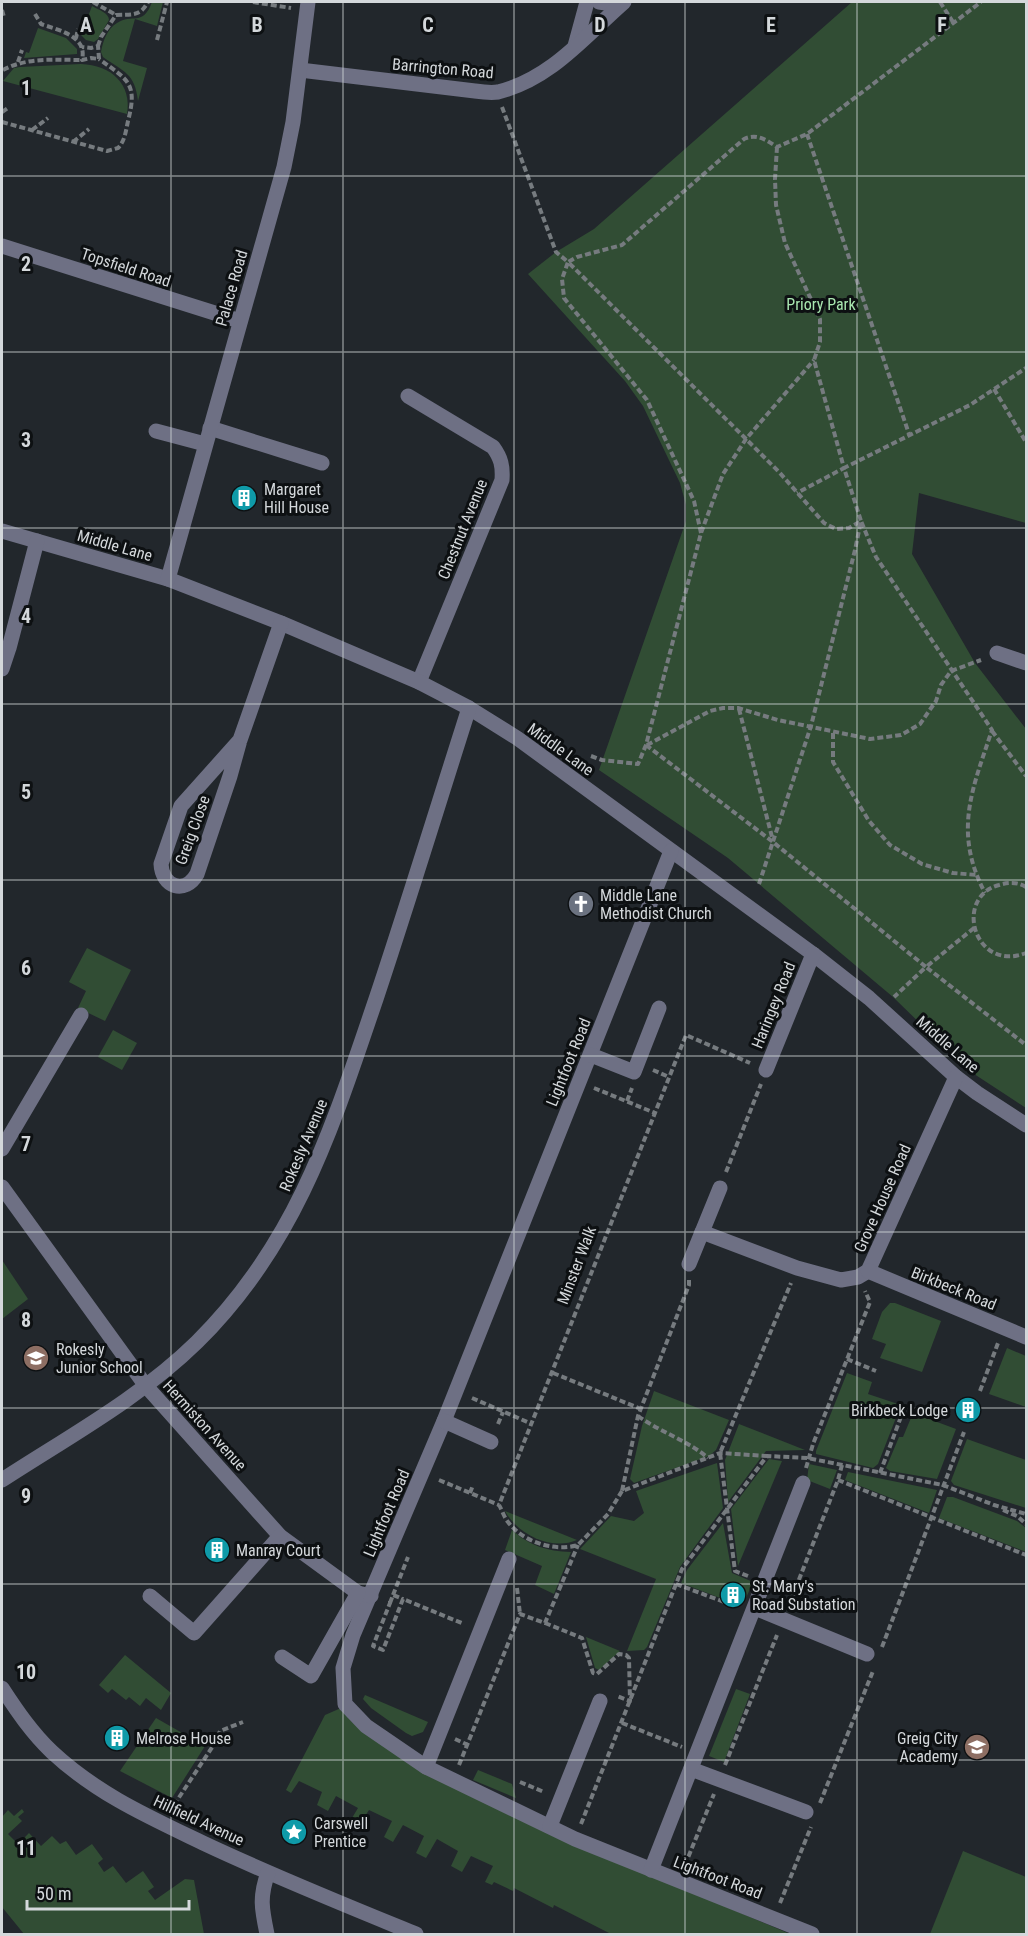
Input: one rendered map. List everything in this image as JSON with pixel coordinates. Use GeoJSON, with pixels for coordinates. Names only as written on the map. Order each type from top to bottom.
{"type":"FeatureCollection","features":[{"type":"Feature","properties":{"kind":"street"},"geometry":{"type":"LineString","coordinates":[[574,49],[587,2]]}},
{"type":"Feature","properties":{"kind":"street"},"geometry":{"type":"LineString","coordinates":[[599,2],[622,3]]}},
{"type":"Feature","properties":{"kind":"street","name":"Barrington Road"},"geometry":{"type":"LineString","coordinates":[[300,70],[496,92],[525,82],[548,69],[574,49],[622,3]]}},
{"type":"Feature","properties":{"kind":"street","name":"Palace Road"},"geometry":{"type":"LineString","coordinates":[[168,579],[286,159],[293,122],[307,6]]}},
{"type":"Feature","properties":{"kind":"street","name":"Topsfield Road"},"geometry":{"type":"LineString","coordinates":[[2,246],[240,321]]}},
{"type":"Feature","properties":{"kind":"street","name":"Chestnut Avenue"},"geometry":{"type":"LineString","coordinates":[[408,396],[493,447],[503,468],[502,480],[419,682]]}},
{"type":"Feature","properties":{"kind":"street"},"geometry":{"type":"LineString","coordinates":[[210,428],[322,463]]}},
{"type":"Feature","properties":{"kind":"street"},"geometry":{"type":"LineString","coordinates":[[156,431],[205,444]]}},
{"type":"Feature","properties":{"kind":"street","name":"Middle Lane"},"geometry":{"type":"LineString","coordinates":[[2,531],[168,579],[281,623],[419,682],[469,708],[517,738],[813,954],[868,998],[956,1077],[1026,1125]]}},
{"type":"Feature","properties":{"kind":"street"},"geometry":{"type":"LineString","coordinates":[[2,669],[37,541]]}},
{"type":"Feature","properties":{"kind":"street","name":"Greig Close"},"geometry":{"type":"LineString","coordinates":[[240,741],[181,806],[161,864],[161,873],[167,881],[174,885],[189,884],[197,873],[281,623]]}},
{"type":"Feature","properties":{"kind":"street"},"geometry":{"type":"LineString","coordinates":[[997,653],[1026,663]]}},
{"type":"Feature","properties":{"kind":"street","name":"Rokesly Avenue"},"geometry":{"type":"LineString","coordinates":[[2,1480],[146,1386],[197,1342],[236,1298],[271,1251],[295,1210],[336,1116],[408,903],[469,708]]}},
{"type":"Feature","properties":{"kind":"street","name":"Lightfoot Road"},"geometry":{"type":"LineString","coordinates":[[671,851],[456,1392],[364,1594],[343,1668],[345,1704],[366,1726],[426,1767],[550,1827],[812,1935]]}},
{"type":"Feature","properties":{"kind":"street","name":"Haringey Road"},"geometry":{"type":"LineString","coordinates":[[759,1067],[813,954]]}},
{"type":"Feature","properties":{"kind":"street"},"geometry":{"type":"LineString","coordinates":[[591,1055],[634,1072],[659,1008]]}},
{"type":"Feature","properties":{"kind":"street"},"geometry":{"type":"LineString","coordinates":[[2,1149],[81,1015]]}},
{"type":"Feature","properties":{"kind":"street","name":"Grove House Road"},"geometry":{"type":"LineString","coordinates":[[702,1232],[796,1268],[841,1280],[863,1274],[956,1077]]}},
{"type":"Feature","properties":{"kind":"street","name":"Hermiston Avenue"},"geometry":{"type":"LineString","coordinates":[[2,1187],[146,1386],[280,1536],[364,1594]]}},
{"type":"Feature","properties":{"kind":"street"},"geometry":{"type":"LineString","coordinates":[[689,1264],[720,1188]]}},
{"type":"Feature","properties":{"kind":"street","name":"Birkbeck Road"},"geometry":{"type":"LineString","coordinates":[[863,1274],[1026,1337]]}},
{"type":"Feature","properties":{"kind":"street"},"geometry":{"type":"LineString","coordinates":[[444,1421],[490,1442]]}},
{"type":"Feature","properties":{"kind":"street"},"geometry":{"type":"LineString","coordinates":[[651,1870],[803,1483]]}},
{"type":"Feature","properties":{"kind":"street"},"geometry":{"type":"LineString","coordinates":[[150,1596],[194,1633],[280,1536]]}},
{"type":"Feature","properties":{"kind":"street"},"geometry":{"type":"LineString","coordinates":[[426,1767],[509,1558]]}},
{"type":"Feature","properties":{"kind":"street"},"geometry":{"type":"LineString","coordinates":[[282,1657],[311,1676],[364,1594]]}},
{"type":"Feature","properties":{"kind":"street"},"geometry":{"type":"LineString","coordinates":[[753,1611],[871,1660]]}},
{"type":"Feature","properties":{"kind":"street","name":"Hillfield Avenue"},"geometry":{"type":"LineString","coordinates":[[2,1688],[30,1730],[52,1752],[75,1772],[116,1800],[268,1873],[416,1935]]}},
{"type":"Feature","properties":{"kind":"street"},"geometry":{"type":"LineString","coordinates":[[550,1827],[600,1701]]}},
{"type":"Feature","properties":{"kind":"street"},"geometry":{"type":"LineString","coordinates":[[691,1769],[813,1812]]}},
{"type":"Feature","properties":{"kind":"street"},"geometry":{"type":"LineString","coordinates":[[267,1935],[262,1908],[262,1889],[268,1873]]}},
{"type":"Feature","properties":{"kind":"path"},"geometry":{"type":"LineString","coordinates":[[93,2],[116,15],[141,12],[148,2]]}},
{"type":"Feature","properties":{"kind":"path"},"geometry":{"type":"LineString","coordinates":[[157,40],[167,2]]}},
{"type":"Feature","properties":{"kind":"path"},"geometry":{"type":"LineString","coordinates":[[254,2],[307,6]]}},
{"type":"Feature","properties":{"kind":"path"},"geometry":{"type":"LineString","coordinates":[[939,2],[953,22]]}},
{"type":"Feature","properties":{"kind":"path"},"geometry":{"type":"LineString","coordinates":[[777,147],[807,134],[981,2]]}},
{"type":"Feature","properties":{"kind":"path"},"geometry":{"type":"LineString","coordinates":[[2,10],[4,17]]}},
{"type":"Feature","properties":{"kind":"path"},"geometry":{"type":"LineString","coordinates":[[35,14],[41,24],[76,38],[84,52],[82,60]]}},
{"type":"Feature","properties":{"kind":"path"},"geometry":{"type":"LineString","coordinates":[[99,59],[98,46],[101,37],[116,15]]}},
{"type":"Feature","properties":{"kind":"path"},"geometry":{"type":"LineString","coordinates":[[76,38],[78,29]]}},
{"type":"Feature","properties":{"kind":"path"},"geometry":{"type":"LineString","coordinates":[[82,47],[98,46]]}},
{"type":"Feature","properties":{"kind":"path"},"geometry":{"type":"LineString","coordinates":[[18,62],[22,50]]}},
{"type":"Feature","properties":{"kind":"path"},"geometry":{"type":"LineString","coordinates":[[2,122],[107,151],[118,148],[124,138],[134,96],[127,81],[99,59],[18,62],[3,70]]}},
{"type":"Feature","properties":{"kind":"path"},"geometry":{"type":"LineString","coordinates":[[500,102],[556,252],[746,438],[824,523],[836,529],[849,528],[861,521]]}},
{"type":"Feature","properties":{"kind":"path"},"geometry":{"type":"LineString","coordinates":[[2,112],[8,108]]}},
{"type":"Feature","properties":{"kind":"path"},"geometry":{"type":"LineString","coordinates":[[31,131],[48,118]]}},
{"type":"Feature","properties":{"kind":"path"},"geometry":{"type":"LineString","coordinates":[[73,142],[89,129]]}},
{"type":"Feature","properties":{"kind":"path"},"geometry":{"type":"LineString","coordinates":[[807,134],[909,435]]}},
{"type":"Feature","properties":{"kind":"path"},"geometry":{"type":"LineString","coordinates":[[701,533],[694,501],[646,400],[564,298],[562,279],[568,262],[577,257],[622,245],[744,139],[751,135],[761,137],[777,147]]}},
{"type":"Feature","properties":{"kind":"path"},"geometry":{"type":"LineString","coordinates":[[591,756],[602,760],[638,764],[646,746],[701,533],[723,474],[746,438],[814,360],[820,342],[820,319],[785,243],[776,205],[777,147]]}},
{"type":"Feature","properties":{"kind":"path"},"geometry":{"type":"LineString","coordinates":[[814,360],[844,468],[861,521],[876,557],[951,671],[1026,776]]}},
{"type":"Feature","properties":{"kind":"path"},"geometry":{"type":"LineString","coordinates":[[797,493],[970,405],[1026,368]]}},
{"type":"Feature","properties":{"kind":"path"},"geometry":{"type":"LineString","coordinates":[[994,388],[1026,442]]}},
{"type":"Feature","properties":{"kind":"path"},"geometry":{"type":"LineString","coordinates":[[759,884],[812,726],[861,521]]}},
{"type":"Feature","properties":{"kind":"path"},"geometry":{"type":"LineString","coordinates":[[646,746],[710,711],[723,708],[738,708],[778,720],[870,740],[901,735],[920,724],[951,671],[997,653]]}},
{"type":"Feature","properties":{"kind":"path"},"geometry":{"type":"LineString","coordinates":[[738,708],[773,842]]}},
{"type":"Feature","properties":{"kind":"path"},"geometry":{"type":"LineString","coordinates":[[985,893],[968,847],[967,827],[972,788],[992,730]]}},
{"type":"Feature","properties":{"kind":"path"},"geometry":{"type":"LineString","coordinates":[[833,733],[833,762],[869,821],[890,845],[922,864],[953,873],[977,875]]}},
{"type":"Feature","properties":{"kind":"path"},"geometry":{"type":"LineString","coordinates":[[646,746],[773,842],[1026,1046]]}},
{"type":"Feature","properties":{"kind":"path"},"geometry":{"type":"LineString","coordinates":[[1026,886],[1008,882],[995,886],[985,893],[974,913],[974,928],[986,948],[1007,957],[1026,953]]}},
{"type":"Feature","properties":{"kind":"path"},"geometry":{"type":"LineString","coordinates":[[893,998],[926,967],[974,928]]}},
{"type":"Feature","properties":{"kind":"path","name":"Minster Walk"},"geometry":{"type":"LineString","coordinates":[[499,1505],[686,1035],[759,1067]]}},
{"type":"Feature","properties":{"kind":"path"},"geometry":{"type":"LineString","coordinates":[[720,1188],[759,1067]]}},
{"type":"Feature","properties":{"kind":"path"},"geometry":{"type":"LineString","coordinates":[[580,1083],[655,1113]]}},
{"type":"Feature","properties":{"kind":"path"},"geometry":{"type":"LineString","coordinates":[[545,1623],[578,1545],[608,1514],[622,1491],[638,1416],[689,1285],[689,1264]]}},
{"type":"Feature","properties":{"kind":"path"},"geometry":{"type":"LineString","coordinates":[[764,1583],[735,1571],[720,1454],[796,1268]]}},
{"type":"Feature","properties":{"kind":"path"},"geometry":{"type":"LineString","coordinates":[[807,1458],[870,1302],[863,1274]]}},
{"type":"Feature","properties":{"kind":"path"},"geometry":{"type":"LineString","coordinates":[[847,1359],[876,1371]]}},
{"type":"Feature","properties":{"kind":"path"},"geometry":{"type":"LineString","coordinates":[[980,1391],[991,1362]]}},
{"type":"Feature","properties":{"kind":"path"},"geometry":{"type":"LineString","coordinates":[[553,1373],[641,1409]]}},
{"type":"Feature","properties":{"kind":"path"},"geometry":{"type":"LineString","coordinates":[[456,1392],[532,1424]]}},
{"type":"Feature","properties":{"kind":"path"},"geometry":{"type":"LineString","coordinates":[[880,1473],[905,1406]]}},
{"type":"Feature","properties":{"kind":"path"},"geometry":{"type":"LineString","coordinates":[[498,1424],[503,1412]]}},
{"type":"Feature","properties":{"kind":"path"},"geometry":{"type":"LineString","coordinates":[[638,1416],[655,1428],[696,1447],[708,1458]]}},
{"type":"Feature","properties":{"kind":"path"},"geometry":{"type":"LineString","coordinates":[[882,1647],[964,1432]]}},
{"type":"Feature","properties":{"kind":"path"},"geometry":{"type":"LineString","coordinates":[[622,1491],[720,1454],[767,1456]]}},
{"type":"Feature","properties":{"kind":"path"},"geometry":{"type":"LineString","coordinates":[[788,1606],[842,1465]]}},
{"type":"Feature","properties":{"kind":"path"},"geometry":{"type":"LineString","coordinates":[[439,1480],[499,1505],[508,1522],[533,1541],[556,1548],[578,1545]]}},
{"type":"Feature","properties":{"kind":"path"},"geometry":{"type":"LineString","coordinates":[[838,1480],[1026,1555]]}},
{"type":"Feature","properties":{"kind":"path"},"geometry":{"type":"LineString","coordinates":[[470,1493],[473,1485]]}},
{"type":"Feature","properties":{"kind":"path"},"geometry":{"type":"LineString","coordinates":[[994,1505],[1017,1516],[1026,1524]]}},
{"type":"Feature","properties":{"kind":"path"},"geometry":{"type":"LineString","coordinates":[[454,1780],[520,1614],[517,1581]]}},
{"type":"Feature","properties":{"kind":"path"},"geometry":{"type":"LineString","coordinates":[[676,1584],[753,1611]]}},
{"type":"Feature","properties":{"kind":"path"},"geometry":{"type":"LineString","coordinates":[[364,1594],[390,1603]]}},
{"type":"Feature","properties":{"kind":"path"},"geometry":{"type":"LineString","coordinates":[[403,1599],[383,1650],[373,1646],[393,1595],[403,1599],[464,1624]]}},
{"type":"Feature","properties":{"kind":"path"},"geometry":{"type":"LineString","coordinates":[[520,1614],[582,1638],[593,1672],[597,1674],[620,1654],[626,1654],[629,1658],[630,1701],[621,1698]]}},
{"type":"Feature","properties":{"kind":"path"},"geometry":{"type":"LineString","coordinates":[[679,1881],[777,1634]]}},
{"type":"Feature","properties":{"kind":"path"},"geometry":{"type":"LineString","coordinates":[[773,1918],[871,1660]]}},
{"type":"Feature","properties":{"kind":"path"},"geometry":{"type":"LineString","coordinates":[[174,1805],[213,1746],[219,1731],[243,1722]]}},
{"type":"Feature","properties":{"kind":"path"},"geometry":{"type":"LineString","coordinates":[[622,1723],[697,1753]]}},
{"type":"Feature","properties":{"kind":"path"},"geometry":{"type":"LineString","coordinates":[[454,1739],[468,1745]]}},
{"type":"Feature","properties":{"kind":"path"},"geometry":{"type":"LineString","coordinates":[[520,1782],[544,1792]]}},
{"type":"Feature","properties":{"kind":"green space"},"geometry":{"type":"Polygon","coordinates":[[[152,2],[163,2],[157,26],[135,19],[123,61],[147,68],[138,101],[131,79],[123,70],[103,57],[101,52],[106,36],[114,26],[122,20],[141,17],[149,10],[152,2]]]}},
{"type":"Feature","properties":{"kind":"green space","name":"Priory Park"},"geometry":{"type":"Polygon","coordinates":[[[852,2],[1026,2],[1026,523],[919,493],[912,554],[975,663],[1026,729],[1026,1108],[968,1070],[893,997],[728,858],[599,770],[686,521],[686,505],[680,483],[643,406],[625,381],[528,274],[556,252],[594,229],[852,2]]]}},
{"type":"Feature","properties":{"kind":"green space"},"geometry":{"type":"Polygon","coordinates":[[[92,6],[109,18],[98,39],[94,42],[86,40],[81,35],[92,6]]]}},
{"type":"Feature","properties":{"kind":"green space"},"geometry":{"type":"Polygon","coordinates":[[[38,28],[66,38],[77,49],[77,54],[24,58],[26,52],[29,53],[38,28]]]}},
{"type":"Feature","properties":{"kind":"green space"},"geometry":{"type":"Polygon","coordinates":[[[81,64],[102,68],[117,78],[126,94],[127,114],[3,81],[14,68],[81,64]]]}},
{"type":"Feature","properties":{"kind":"green space"},"geometry":{"type":"Polygon","coordinates":[[[87,948],[131,970],[105,1021],[78,1008],[86,991],[69,982],[87,948]]]}},
{"type":"Feature","properties":{"kind":"green space"},"geometry":{"type":"Polygon","coordinates":[[[113,1030],[137,1043],[122,1070],[98,1057],[113,1030]]]}},
{"type":"Feature","properties":{"kind":"green space"},"geometry":{"type":"Polygon","coordinates":[[[2,1260],[28,1299],[2,1319],[2,1260]]]}},
{"type":"Feature","properties":{"kind":"green space"},"geometry":{"type":"Polygon","coordinates":[[[890,1303],[941,1321],[922,1372],[880,1358],[886,1344],[872,1339],[882,1312],[890,1303]]]}},
{"type":"Feature","properties":{"kind":"green space"},"geometry":{"type":"Polygon","coordinates":[[[1007,1348],[1026,1356],[1026,1407],[989,1394],[1007,1348]]]}},
{"type":"Feature","properties":{"kind":"green space"},"geometry":{"type":"Polygon","coordinates":[[[847,1373],[872,1382],[868,1394],[901,1405],[878,1464],[873,1468],[816,1454],[847,1373]]]}},
{"type":"Feature","properties":{"kind":"green space"},"geometry":{"type":"Polygon","coordinates":[[[654,1391],[729,1420],[716,1450],[709,1456],[634,1483],[630,1479],[642,1426],[654,1391]]]}},
{"type":"Feature","properties":{"kind":"green space"},"geometry":{"type":"Polygon","coordinates":[[[913,1413],[956,1429],[937,1479],[890,1471],[886,1468],[899,1437],[903,1437],[913,1413]]]}},
{"type":"Feature","properties":{"kind":"green space"},"geometry":{"type":"Polygon","coordinates":[[[739,1424],[805,1450],[766,1451],[728,1502],[725,1460],[739,1424]]]}},
{"type":"Feature","properties":{"kind":"green space"},"geometry":{"type":"Polygon","coordinates":[[[967,1439],[1026,1460],[1026,1508],[954,1485],[951,1481],[967,1439]]]}},
{"type":"Feature","properties":{"kind":"green space"},"geometry":{"type":"Polygon","coordinates":[[[769,1459],[782,1461],[738,1566],[731,1509],[769,1459]]]}},
{"type":"Feature","properties":{"kind":"green space"},"geometry":{"type":"Polygon","coordinates":[[[717,1463],[723,1508],[680,1567],[647,1647],[644,1650],[627,1651],[656,1579],[580,1549],[611,1516],[634,1521],[644,1513],[636,1491],[717,1463]]]}},
{"type":"Feature","properties":{"kind":"green space"},"geometry":{"type":"Polygon","coordinates":[[[809,1464],[837,1470],[830,1489],[807,1480],[809,1464]]]}},
{"type":"Feature","properties":{"kind":"green space"},"geometry":{"type":"Polygon","coordinates":[[[848,1472],[937,1490],[929,1513],[845,1480],[848,1472]]]}},
{"type":"Feature","properties":{"kind":"green space"},"geometry":{"type":"Polygon","coordinates":[[[947,1497],[953,1497],[1017,1521],[1026,1528],[1026,1552],[939,1518],[947,1497]]]}},
{"type":"Feature","properties":{"kind":"green space"},"geometry":{"type":"Polygon","coordinates":[[[505,1511],[577,1540],[557,1543],[536,1539],[518,1527],[505,1511]]]}},
{"type":"Feature","properties":{"kind":"green space"},"geometry":{"type":"Polygon","coordinates":[[[723,1523],[732,1573],[753,1582],[746,1598],[742,1596],[743,1593],[728,1587],[723,1599],[681,1583],[687,1570],[723,1523]]]}},
{"type":"Feature","properties":{"kind":"green space"},"geometry":{"type":"Polygon","coordinates":[[[512,1530],[539,1547],[571,1552],[554,1594],[535,1585],[542,1566],[505,1550],[512,1530]]]}},
{"type":"Feature","properties":{"kind":"green space"},"geometry":{"type":"Polygon","coordinates":[[[586,1637],[620,1651],[599,1670],[595,1668],[586,1637]]]}},
{"type":"Feature","properties":{"kind":"green space"},"geometry":{"type":"Polygon","coordinates":[[[125,1655],[171,1693],[161,1710],[146,1698],[140,1706],[129,1697],[126,1700],[112,1689],[108,1693],[99,1685],[125,1655]]]}},
{"type":"Feature","properties":{"kind":"green space"},"geometry":{"type":"Polygon","coordinates":[[[736,1689],[750,1694],[724,1762],[709,1756],[736,1689]]]}},
{"type":"Feature","properties":{"kind":"green space"},"geometry":{"type":"Polygon","coordinates":[[[365,1695],[428,1722],[423,1732],[412,1736],[406,1733],[371,1708],[363,1699],[365,1695]]]}},
{"type":"Feature","properties":{"kind":"green space"},"geometry":{"type":"Polygon","coordinates":[[[341,1708],[363,1731],[649,1874],[790,1934],[611,1934],[514,1888],[513,1891],[494,1882],[492,1885],[485,1882],[493,1866],[471,1856],[462,1872],[451,1866],[458,1851],[437,1839],[426,1858],[416,1853],[424,1836],[403,1825],[393,1842],[384,1837],[392,1821],[369,1810],[358,1827],[349,1823],[358,1808],[336,1796],[328,1811],[317,1805],[322,1792],[299,1781],[291,1793],[286,1790],[325,1715],[341,1708]]]}},
{"type":"Feature","properties":{"kind":"green space"},"geometry":{"type":"Polygon","coordinates":[[[156,1718],[205,1746],[172,1798],[120,1771],[156,1718]]]}},
{"type":"Feature","properties":{"kind":"green space"},"geometry":{"type":"Polygon","coordinates":[[[478,1770],[512,1784],[516,1798],[473,1780],[478,1770]]]}},
{"type":"Feature","properties":{"kind":"green space"},"geometry":{"type":"Polygon","coordinates":[[[22,1809],[24,1812],[18,1817],[22,1821],[8,1834],[18,1844],[29,1833],[41,1846],[52,1836],[60,1844],[66,1841],[76,1855],[92,1844],[103,1859],[98,1863],[104,1872],[113,1866],[126,1883],[143,1871],[154,1887],[148,1891],[155,1900],[185,1879],[194,1880],[204,1934],[24,1934],[2,1907],[2,1817],[8,1810],[14,1816],[22,1809]]]}},
{"type":"Feature","properties":{"kind":"green space"},"geometry":{"type":"Polygon","coordinates":[[[963,1851],[1026,1877],[1026,1934],[930,1934],[963,1851]]]}},
{"type":"Feature","properties":{"kind":"place","name":"Margaret Hill House"},"geometry":{"type":"Point","coordinates":[244,498]}},
{"type":"Feature","properties":{"kind":"place","name":"Middle Lane Methodist Church"},"geometry":{"type":"Point","coordinates":[581,904]}},
{"type":"Feature","properties":{"kind":"place","name":"Rokesly Junior School"},"geometry":{"type":"Point","coordinates":[36,1358]}},
{"type":"Feature","properties":{"kind":"place","name":"Birkbeck Lodge"},"geometry":{"type":"Point","coordinates":[968,1410]}},
{"type":"Feature","properties":{"kind":"place","name":"Manray Court"},"geometry":{"type":"Point","coordinates":[217,1550]}},
{"type":"Feature","properties":{"kind":"place","name":"St. Mary's Road Substation"},"geometry":{"type":"Point","coordinates":[733,1595]}},
{"type":"Feature","properties":{"kind":"place","name":"Melrose House"},"geometry":{"type":"Point","coordinates":[117,1738]}},
{"type":"Feature","properties":{"kind":"place","name":"Greig City Academy"},"geometry":{"type":"Point","coordinates":[977,1747]}},
{"type":"Feature","properties":{"kind":"place","name":"Carswell Prentice"},"geometry":{"type":"Point","coordinates":[294,1832]}}]}
